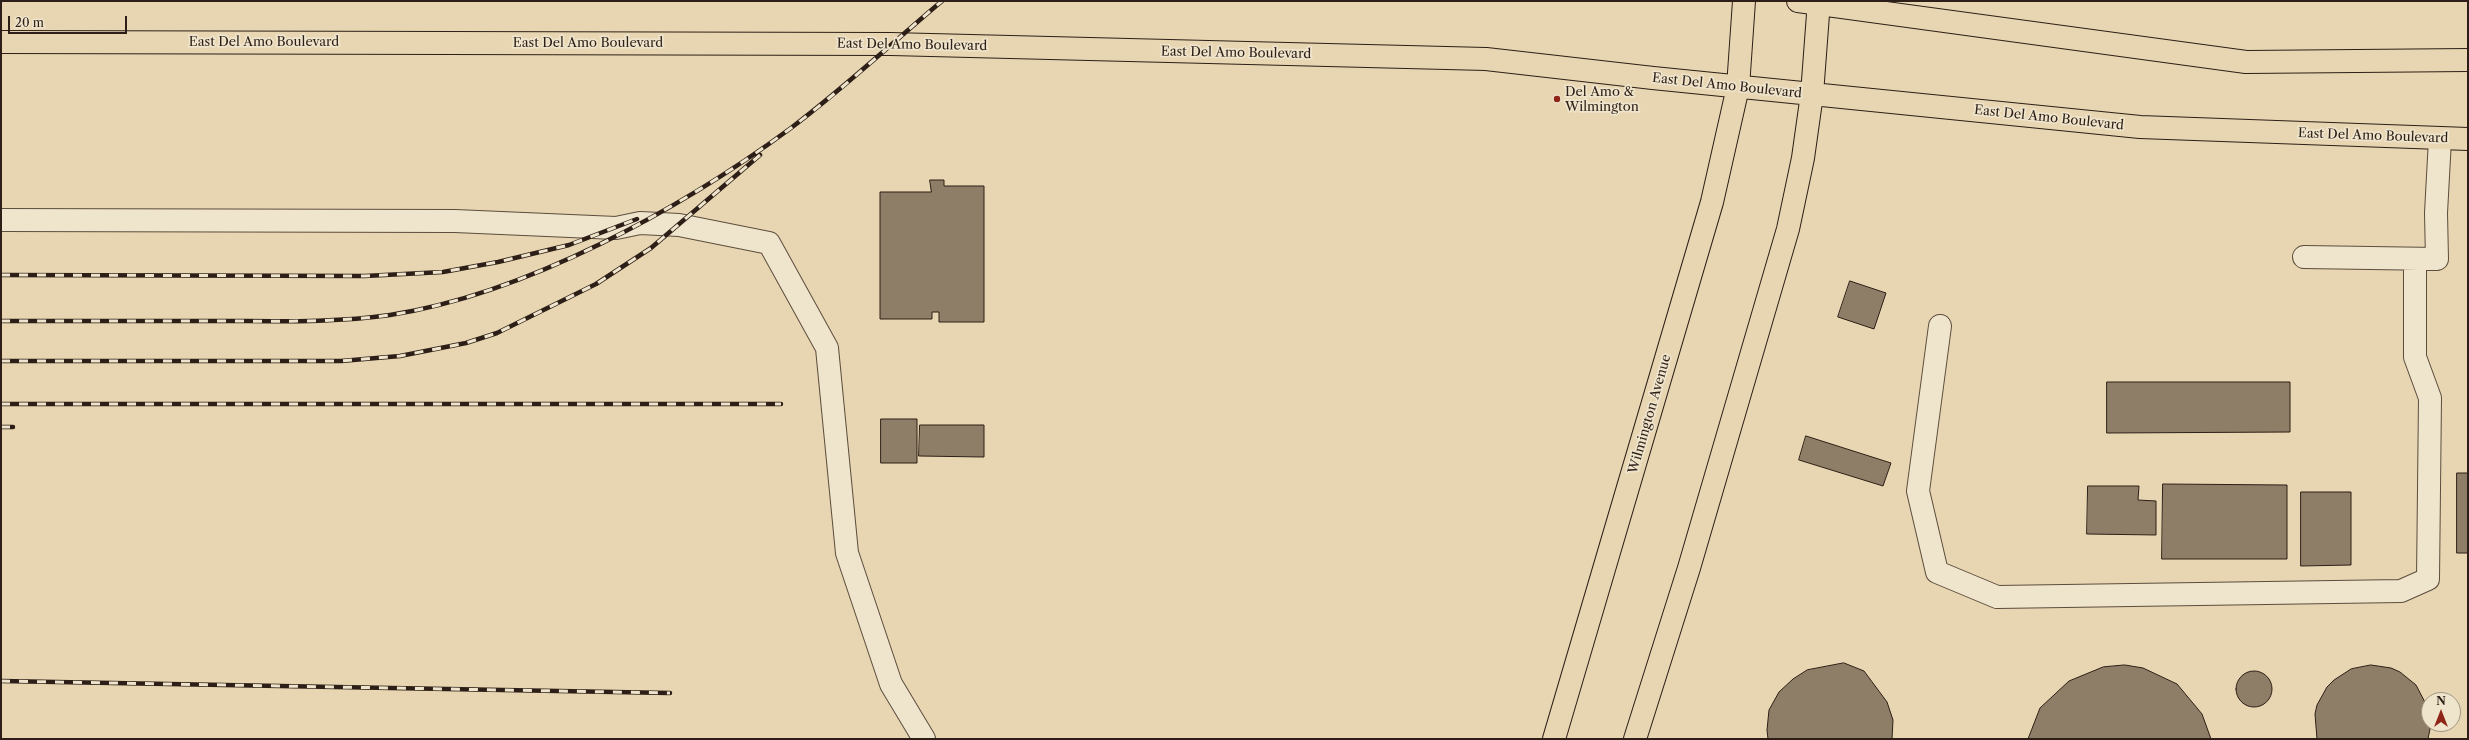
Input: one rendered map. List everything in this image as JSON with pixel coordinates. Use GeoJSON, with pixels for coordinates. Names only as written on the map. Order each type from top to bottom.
{"type":"FeatureCollection","features":[{"type":"Feature","properties":{"kind":"main road","name":"Wilmington Avenue"},"geometry":{"type":"LineString","coordinates":[[1554,739],[1712,202],[1738,87],[1744,1]]}},
{"type":"Feature","properties":{"kind":"main road"},"geometry":{"type":"LineString","coordinates":[[1798,1],[1819,2],[2246,62],[2468,60]]}},
{"type":"Feature","properties":{"kind":"main road"},"geometry":{"type":"LineString","coordinates":[[1635,739],[1689,568],[1788,229],[1803,158],[1812,94],[1819,2]]}},
{"type":"Feature","properties":{"kind":"main road","name":"East Del Amo Boulevard"},"geometry":{"type":"LineString","coordinates":[[1,42],[891,44],[1486,59],[1738,87],[2140,127],[2468,139]]}},
{"type":"Feature","properties":{"kind":"lane"},"geometry":{"type":"LineString","coordinates":[[2304,257],[2437,259],[2436,213],[2440,139]]}},
{"type":"Feature","properties":{"kind":"lane"},"geometry":{"type":"LineString","coordinates":[[1,220],[455,221],[616,228],[640,223],[679,225],[769,243],[827,348],[847,553],[891,684],[924,739]]}},
{"type":"Feature","properties":{"kind":"lane"},"geometry":{"type":"LineString","coordinates":[[1940,326],[1918,491],[1937,572],[1997,597],[2401,591],[2428,579],[2430,398],[2415,357],[2415,259]]}},
{"type":"Feature","properties":{"kind":"building"},"geometry":{"type":"Polygon","coordinates":[[[930,180],[944,180],[944,186],[984,186],[984,322],[939,322],[939,312],[932,312],[932,319],[880,319],[880,192],[931,192],[930,180]]]}},
{"type":"Feature","properties":{"kind":"building"},"geometry":{"type":"Polygon","coordinates":[[[1850,281],[1886,293],[1874,329],[1838,317],[1850,281]]]}},
{"type":"Feature","properties":{"kind":"building"},"geometry":{"type":"Polygon","coordinates":[[[2107,382],[2290,382],[2290,432],[2107,433],[2107,382]]]}},
{"type":"Feature","properties":{"kind":"building"},"geometry":{"type":"Polygon","coordinates":[[[881,419],[917,419],[917,463],[881,463],[881,419]]]}},
{"type":"Feature","properties":{"kind":"building"},"geometry":{"type":"Polygon","coordinates":[[[920,425],[984,425],[984,457],[919,456],[920,425]]]}},
{"type":"Feature","properties":{"kind":"building"},"geometry":{"type":"Polygon","coordinates":[[[1806,436],[1891,463],[1883,486],[1799,460],[1806,436]]]}},
{"type":"Feature","properties":{"kind":"building"},"geometry":{"type":"Polygon","coordinates":[[[2457,473],[2468,473],[2468,553],[2457,553],[2457,473]]]}},
{"type":"Feature","properties":{"kind":"building"},"geometry":{"type":"Polygon","coordinates":[[[2163,484],[2287,485],[2287,559],[2162,559],[2163,484]]]}},
{"type":"Feature","properties":{"kind":"building"},"geometry":{"type":"Polygon","coordinates":[[[2088,486],[2139,486],[2138,500],[2156,501],[2156,535],[2087,534],[2088,486]]]}},
{"type":"Feature","properties":{"kind":"building"},"geometry":{"type":"Polygon","coordinates":[[[2301,492],[2351,492],[2351,565],[2301,566],[2301,492]]]}},
{"type":"Feature","properties":{"kind":"building"},"geometry":{"type":"Polygon","coordinates":[[[1844,663],[1864,671],[1887,702],[1893,720],[1892,739],[1768,739],[1767,730],[1769,710],[1779,692],[1793,679],[1807,670],[1844,663]]]}},
{"type":"Feature","properties":{"kind":"building"},"geometry":{"type":"Polygon","coordinates":[[[2125,665],[2143,668],[2177,684],[2202,714],[2211,739],[2028,739],[2040,708],[2069,681],[2103,667],[2125,665]]]}},
{"type":"Feature","properties":{"kind":"building"},"geometry":{"type":"Polygon","coordinates":[[[2371,665],[2391,668],[2400,672],[2416,685],[2421,695],[2421,732],[2429,732],[2428,739],[2317,739],[2315,714],[2317,705],[2327,687],[2334,680],[2351,669],[2371,665]]]}},
{"type":"Feature","properties":{"kind":"building"},"geometry":{"type":"Polygon","coordinates":[[[2258,671],[2267,676],[2271,682],[2271,696],[2267,702],[2258,707],[2250,707],[2241,702],[2237,696],[2236,685],[2241,676],[2247,672],[2258,671]]]}},
{"type":"Feature","properties":{"kind":"railway"},"geometry":{"type":"LineString","coordinates":[[1,321],[283,321],[369,318],[442,304],[495,288],[548,268],[600,244],[652,217],[748,158],[810,113],[942,1]]}},
{"type":"Feature","properties":{"kind":"railway"},"geometry":{"type":"LineString","coordinates":[[1,361],[341,361],[400,356],[466,343],[497,333],[596,284],[651,248],[760,155]]}},
{"type":"Feature","properties":{"kind":"railway"},"geometry":{"type":"LineString","coordinates":[[1,275],[365,276],[443,272],[498,262],[569,245],[637,219]]}},
{"type":"Feature","properties":{"kind":"railway"},"geometry":{"type":"LineString","coordinates":[[1,404],[781,404]]}},
{"type":"Feature","properties":{"kind":"railway"},"geometry":{"type":"LineString","coordinates":[[1,427],[13,427]]}},
{"type":"Feature","properties":{"kind":"railway"},"geometry":{"type":"LineString","coordinates":[[1,681],[670,693]]}},
{"type":"Feature","properties":{"kind":"place","name":"Del Amo & Wilmington"},"geometry":{"type":"Point","coordinates":[1557,99]}}]}
